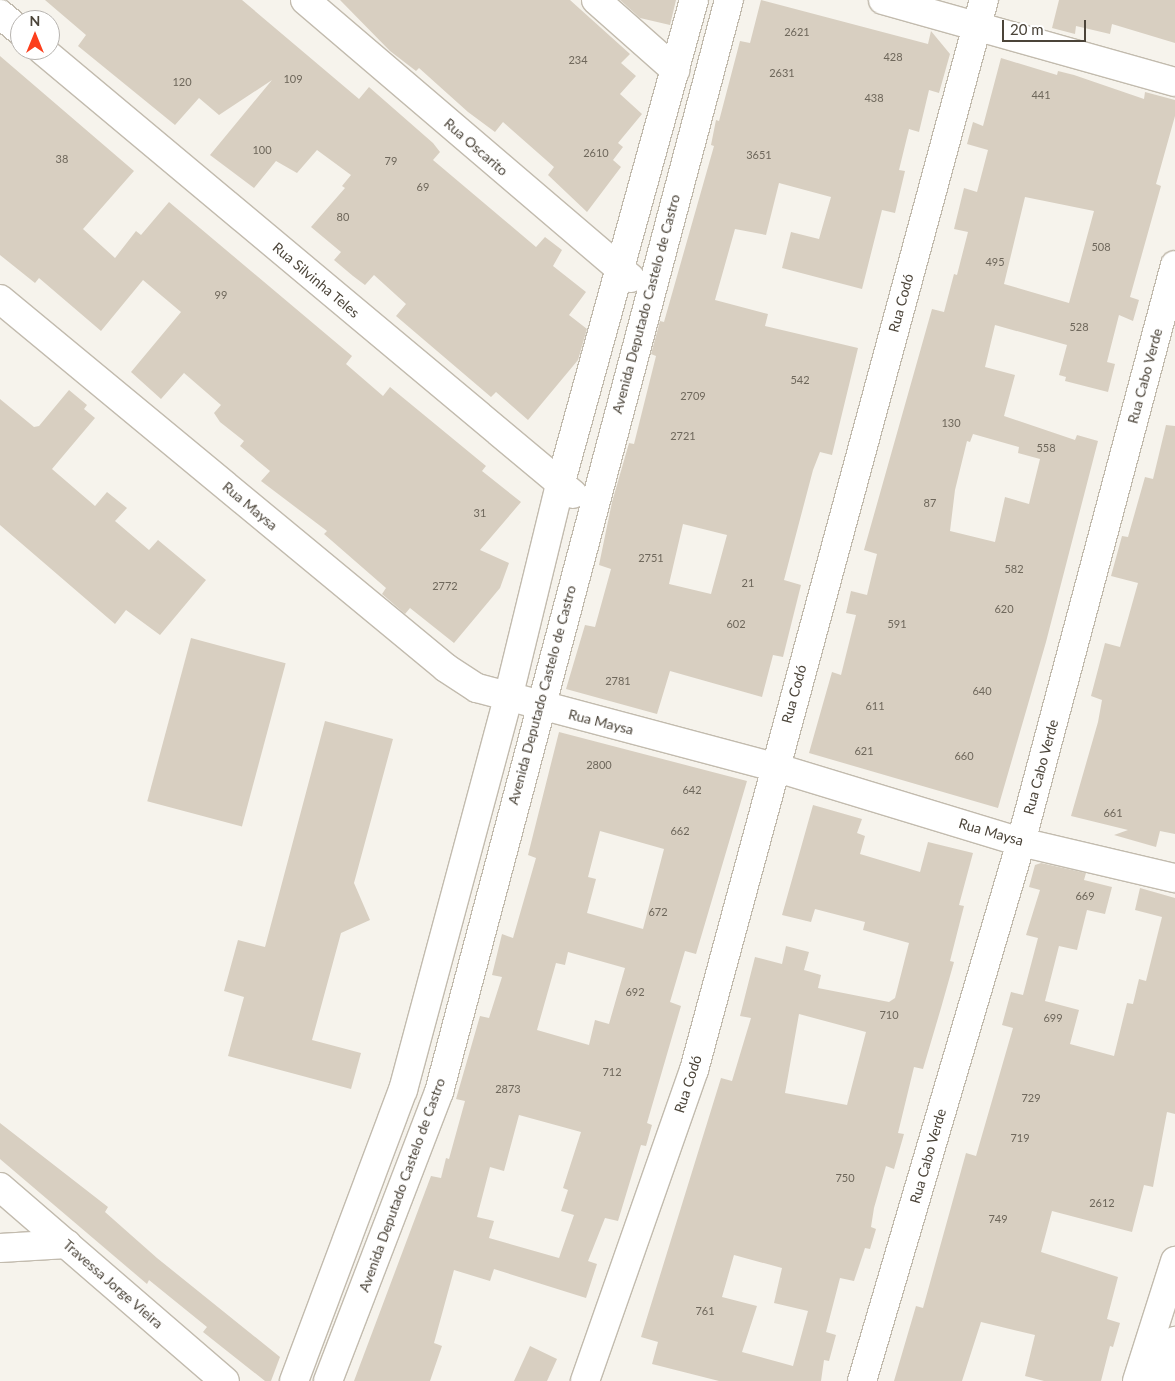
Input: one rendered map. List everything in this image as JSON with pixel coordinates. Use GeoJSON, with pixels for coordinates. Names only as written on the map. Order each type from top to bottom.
{"type":"FeatureCollection","features":[{"type":"Feature","properties":{"kind":"street","name":"Rua Oscarito"},"geometry":{"type":"LineString","coordinates":[[305,0],[618,269],[649,292]]}},
{"type":"Feature","properties":{"kind":"street"},"geometry":{"type":"LineString","coordinates":[[596,0],[675,70]]}},
{"type":"Feature","properties":{"kind":"street"},"geometry":{"type":"LineString","coordinates":[[294,1381],[402,1090],[508,698],[560,485],[618,269],[694,0]]}},
{"type":"Feature","properties":{"kind":"street","name":"Avenida Deputado Castelo de Castro"},"geometry":{"type":"LineString","coordinates":[[328,1381],[439,1092],[539,706],[728,0]]}},
{"type":"Feature","properties":{"kind":"street"},"geometry":{"type":"LineString","coordinates":[[883,0],[981,13],[1175,82]]}},
{"type":"Feature","properties":{"kind":"street","name":"Rua Codó"},"geometry":{"type":"LineString","coordinates":[[585,1381],[694,1070],[774,767],[981,13]]}},
{"type":"Feature","properties":{"kind":"street"},"geometry":{"type":"LineString","coordinates":[[0,14],[10,22]]}},
{"type":"Feature","properties":{"kind":"street","name":"Rua Silvinha Teles"},"geometry":{"type":"LineString","coordinates":[[54,60],[560,485],[592,508]]}},
{"type":"Feature","properties":{"kind":"street","name":"Rua Cabo Verde"},"geometry":{"type":"LineString","coordinates":[[862,1381],[1021,842],[1175,265]]}},
{"type":"Feature","properties":{"kind":"street","name":"Rua Maysa"},"geometry":{"type":"LineString","coordinates":[[0,299],[446,668],[477,688],[508,698],[774,767],[1021,842],[1175,878]]}},
{"type":"Feature","properties":{"kind":"street"},"geometry":{"type":"LineString","coordinates":[[463,864],[496,872]]}},
{"type":"Feature","properties":{"kind":"street","name":"Travessa Jorge Vieira"},"geometry":{"type":"LineString","coordinates":[[0,1187],[225,1381]]}},
{"type":"Feature","properties":{"kind":"street"},"geometry":{"type":"LineString","coordinates":[[0,1248],[67,1244]]}},
{"type":"Feature","properties":{"kind":"street"},"geometry":{"type":"LineString","coordinates":[[1137,1381],[1175,1261]]}},
{"type":"Feature","properties":{"kind":"street"},"geometry":{"type":"LineString","coordinates":[[1163,1381],[1175,1341]]}},
{"type":"Feature","properties":{"kind":"building"},"geometry":{"type":"Polygon","coordinates":[[[45,0],[242,0],[359,99],[369,87],[433,143],[440,152],[433,160],[536,247],[545,237],[562,250],[553,266],[586,292],[569,315],[587,329],[578,360],[528,420],[496,392],[491,397],[396,316],[406,304],[374,275],[365,285],[353,276],[334,260],[341,252],[311,227],[345,188],[342,186],[351,175],[317,150],[297,173],[276,161],[254,188],[210,155],[272,80],[219,115],[199,98],[175,125],[78,46],[86,35],[60,13],[60,10],[57,10],[45,0]]]}},
{"type":"Feature","properties":{"kind":"building"},"geometry":{"type":"Polygon","coordinates":[[[340,0],[570,0],[630,54],[621,63],[636,76],[620,94],[642,114],[618,143],[623,147],[613,160],[621,167],[587,212],[548,175],[554,167],[503,122],[495,132],[468,112],[419,68],[416,71],[390,51],[340,0]]]}},
{"type":"Feature","properties":{"kind":"building"},"geometry":{"type":"Polygon","coordinates":[[[620,0],[676,0],[670,25],[640,18],[620,0]]]}},
{"type":"Feature","properties":{"kind":"building"},"geometry":{"type":"Polygon","coordinates":[[[761,0],[928,44],[931,31],[950,54],[939,93],[929,90],[919,132],[909,129],[899,170],[905,171],[895,213],[882,210],[862,289],[782,268],[791,232],[819,239],[831,197],[779,183],[766,235],[735,229],[715,300],[768,314],[765,326],[858,348],[832,455],[820,452],[813,470],[784,580],[801,585],[783,657],[773,655],[762,697],[670,671],[657,714],[566,689],[585,625],[595,627],[611,569],[599,565],[612,502],[629,443],[634,444],[656,356],[651,354],[660,321],[664,322],[714,146],[711,145],[716,120],[719,121],[740,41],[750,43],[761,0]],[[683,524],[669,584],[711,594],[727,535],[683,524]]]}},
{"type":"Feature","properties":{"kind":"building"},"geometry":{"type":"Polygon","coordinates":[[[1059,0],[1175,0],[1175,43],[1112,24],[1110,34],[1076,26],[1075,34],[1052,28],[1059,0]]]}},
{"type":"Feature","properties":{"kind":"building"},"geometry":{"type":"Polygon","coordinates":[[[0,56],[134,171],[83,229],[115,258],[136,231],[141,235],[169,202],[352,356],[346,364],[383,396],[390,387],[486,466],[482,471],[521,502],[480,550],[509,563],[500,588],[454,643],[410,608],[405,614],[382,594],[386,588],[324,534],[327,531],[261,481],[270,471],[240,446],[244,441],[220,422],[214,413],[221,405],[184,373],[161,399],[131,372],[181,312],[143,280],[101,331],[39,278],[35,283],[0,255],[0,56]]]}},
{"type":"Feature","properties":{"kind":"building"},"geometry":{"type":"Polygon","coordinates":[[[1001,58],[1057,75],[1058,71],[1074,75],[1144,99],[1145,92],[1175,100],[1175,116],[1156,184],[1161,186],[1130,297],[1139,300],[1133,321],[1119,315],[1107,362],[1115,364],[1108,392],[1065,381],[1066,377],[1059,375],[1067,345],[995,325],[985,367],[1015,375],[1004,416],[1075,440],[1077,435],[1098,441],[1046,642],[998,808],[809,753],[832,672],[841,675],[856,615],[846,613],[851,591],[867,595],[877,554],[864,550],[932,309],[944,312],[954,274],[957,275],[968,232],[954,229],[964,188],[977,192],[988,150],[967,144],[973,122],[983,126],[1001,58]],[[1025,197],[1004,284],[1069,303],[1094,211],[1025,197]],[[973,434],[970,442],[967,441],[955,490],[950,531],[995,542],[1005,497],[1029,504],[1040,459],[1018,453],[1019,447],[973,434]]]}},
{"type":"Feature","properties":{"kind":"building"},"geometry":{"type":"Polygon","coordinates":[[[69,390],[87,405],[84,409],[95,418],[52,469],[95,506],[107,492],[127,508],[115,521],[149,550],[158,540],[206,580],[160,635],[126,610],[115,624],[0,525],[0,399],[34,427],[39,426],[69,390]]]}},
{"type":"Feature","properties":{"kind":"building"},"geometry":{"type":"Polygon","coordinates":[[[1166,425],[1175,426],[1175,834],[1160,831],[1156,847],[1114,835],[1128,830],[1071,816],[1098,722],[1102,700],[1091,696],[1105,643],[1120,647],[1138,583],[1111,576],[1122,536],[1128,537],[1145,477],[1153,479],[1166,425]]]}},
{"type":"Feature","properties":{"kind":"building"},"geometry":{"type":"Polygon","coordinates":[[[191,638],[286,663],[242,827],[147,801],[191,638]]]}},
{"type":"Feature","properties":{"kind":"building"},"geometry":{"type":"Polygon","coordinates":[[[325,721],[393,739],[354,883],[370,920],[341,933],[312,1040],[361,1053],[351,1089],[228,1056],[244,997],[224,991],[238,940],[265,947],[325,721]]]}},
{"type":"Feature","properties":{"kind":"building"},"geometry":{"type":"Polygon","coordinates":[[[559,732],[747,781],[696,954],[685,951],[670,1002],[681,1006],[647,1123],[652,1125],[646,1146],[641,1145],[618,1221],[605,1218],[588,1261],[597,1264],[586,1298],[494,1269],[490,1281],[454,1270],[434,1343],[442,1346],[430,1381],[354,1381],[431,1176],[441,1178],[446,1158],[449,1159],[465,1101],[456,1099],[480,1016],[489,1018],[502,977],[492,975],[502,934],[513,938],[536,858],[528,855],[559,732]],[[600,831],[588,877],[596,879],[587,913],[643,929],[664,849],[600,831]],[[568,952],[565,965],[556,963],[537,1030],[589,1045],[595,1020],[609,1024],[625,968],[568,952]],[[519,1115],[504,1171],[490,1167],[477,1217],[494,1221],[489,1238],[559,1258],[574,1215],[561,1211],[568,1190],[563,1188],[581,1132],[519,1115]]]}},
{"type":"Feature","properties":{"kind":"building"},"geometry":{"type":"Polygon","coordinates":[[[813,805],[862,819],[857,833],[865,836],[860,854],[920,872],[928,842],[973,853],[959,905],[964,906],[950,961],[954,962],[941,1008],[923,1069],[914,1067],[898,1133],[904,1134],[894,1169],[886,1166],[874,1208],[871,1227],[876,1229],[870,1249],[865,1248],[854,1281],[840,1278],[826,1332],[836,1335],[829,1361],[824,1360],[821,1381],[719,1381],[652,1364],[658,1342],[641,1337],[721,1078],[732,1081],[751,1018],[740,1016],[755,957],[782,964],[786,946],[809,952],[804,970],[821,975],[818,988],[889,1002],[895,998],[909,943],[863,930],[865,922],[815,909],[811,922],[782,915],[813,805]],[[799,1014],[785,1093],[847,1105],[866,1032],[799,1014]],[[734,1255],[722,1297],[757,1306],[742,1352],[793,1366],[808,1311],[774,1303],[782,1268],[734,1255]]]}},
{"type":"Feature","properties":{"kind":"building"},"geometry":{"type":"Polygon","coordinates":[[[1041,863],[1086,873],[1084,880],[1112,887],[1105,914],[1087,910],[1077,950],[1059,946],[1045,1001],[1079,1010],[1070,1044],[1114,1056],[1127,1003],[1133,1004],[1139,979],[1146,981],[1162,917],[1135,910],[1140,888],[1175,898],[1175,1114],[1167,1112],[1153,1187],[1144,1185],[1132,1232],[1052,1211],[1041,1252],[1118,1277],[1107,1319],[1120,1323],[1113,1347],[1110,1346],[1101,1381],[1044,1381],[1025,1376],[1035,1335],[981,1322],[962,1381],[894,1381],[916,1306],[923,1308],[966,1153],[976,1156],[1013,1028],[1002,1025],[1011,992],[1023,995],[1038,938],[1026,935],[1040,890],[1029,887],[1035,865],[1041,863]]]}},
{"type":"Feature","properties":{"kind":"building"},"geometry":{"type":"Polygon","coordinates":[[[0,1123],[108,1207],[105,1212],[157,1258],[280,1357],[271,1381],[265,1381],[203,1332],[207,1327],[149,1280],[147,1284],[0,1159],[0,1123]]]}},
{"type":"Feature","properties":{"kind":"building"},"geometry":{"type":"Polygon","coordinates":[[[530,1346],[557,1359],[547,1381],[514,1381],[530,1346]]]}}]}
